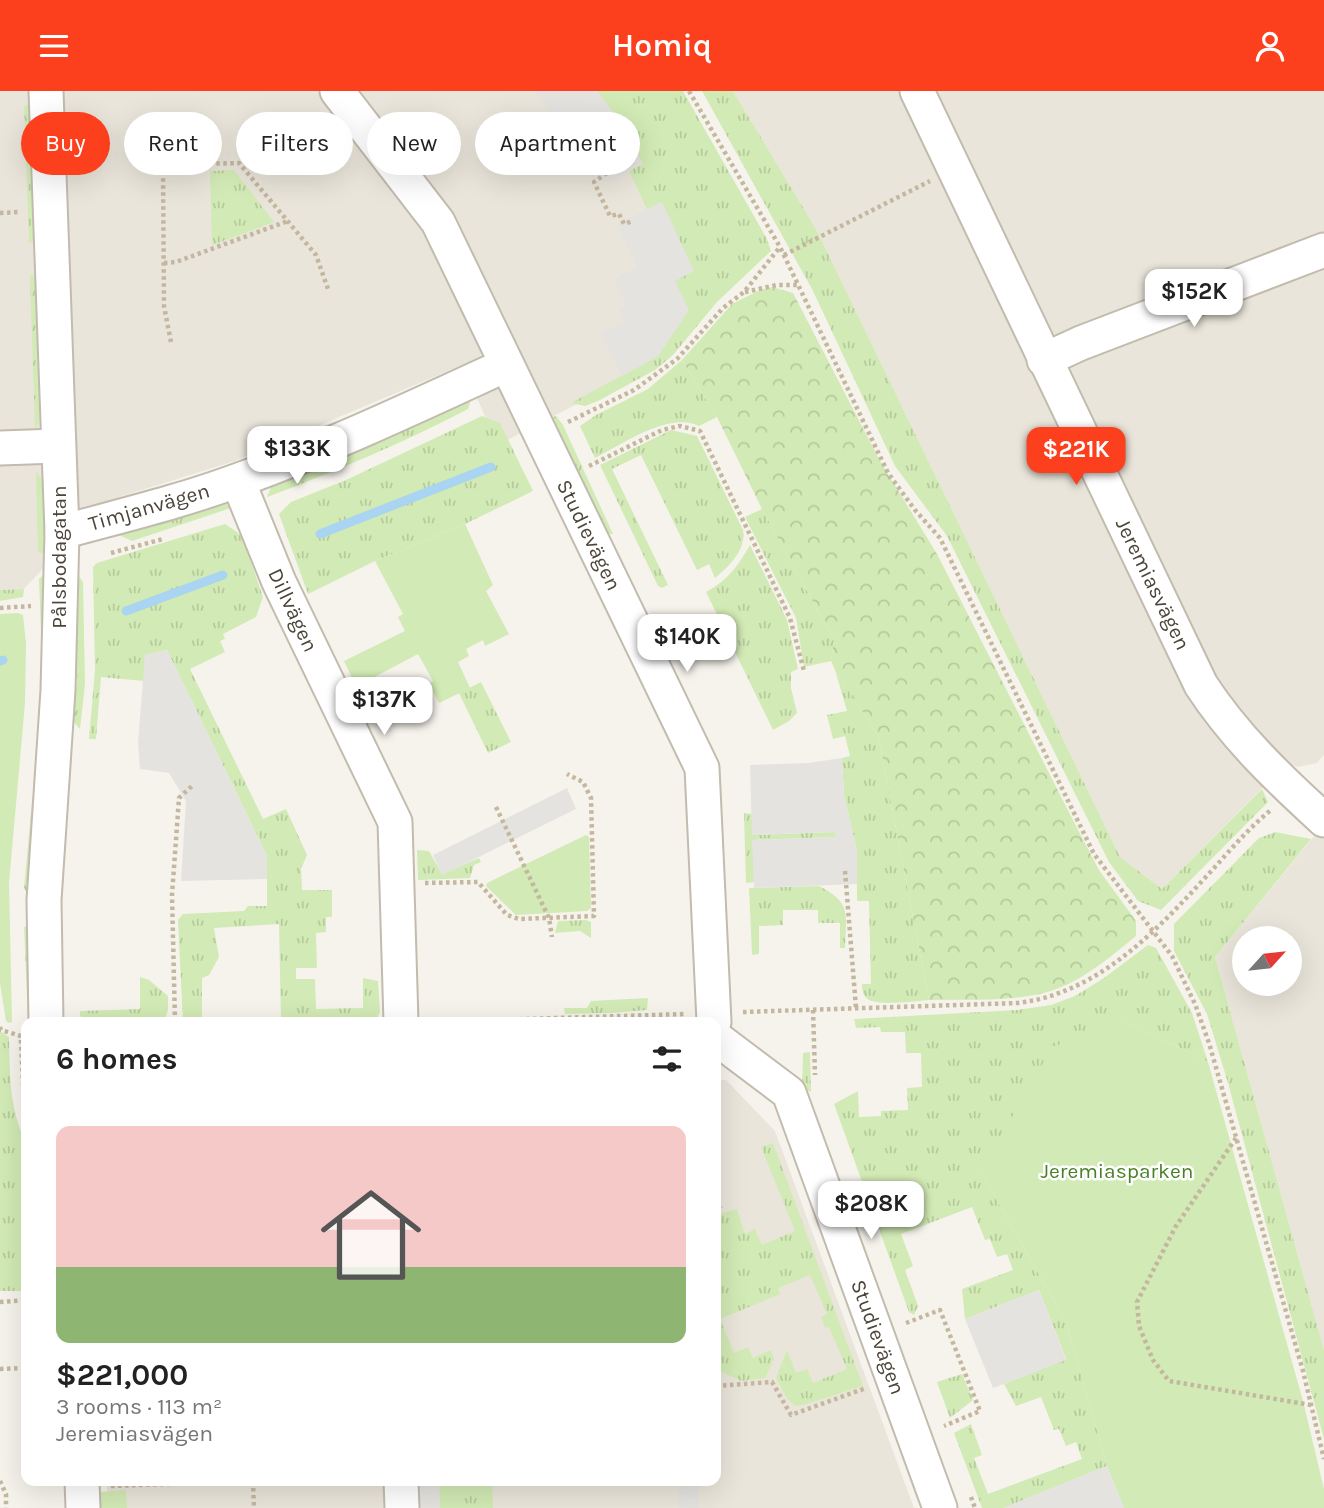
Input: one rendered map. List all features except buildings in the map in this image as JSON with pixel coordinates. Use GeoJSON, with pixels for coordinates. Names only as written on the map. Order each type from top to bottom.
{"type":"FeatureCollection","features":[{"type":"Feature","properties":{"kind":"street","name":"Pålsbodagatan"},"geometry":{"type":"LineString","coordinates":[[30,1017],[44,900],[58,690],[62,532],[46,91]]}},
{"type":"Feature","properties":{"kind":"street","name":"Studievägen"},"geometry":{"type":"LineString","coordinates":[[337,91],[438,222],[702,768],[714,1017]]}},
{"type":"Feature","properties":{"kind":"street","name":"Jeremiasvägen"},"geometry":{"type":"LineString","coordinates":[[917,91],[1201,685],[1224,719],[1250,749],[1313,803]]}},
{"type":"Feature","properties":{"kind":"street"},"geometry":{"type":"LineString","coordinates":[[1044,360],[1081,343],[1324,250]]}},
{"type":"Feature","properties":{"kind":"street","name":"Timjanvägen"},"geometry":{"type":"LineString","coordinates":[[62,532],[191,497],[238,481],[383,422],[506,365]]}},
{"type":"Feature","properties":{"kind":"street"},"geometry":{"type":"LineString","coordinates":[[0,448],[58,446]]}},
{"type":"Feature","properties":{"kind":"street","name":"Dillvägen"},"geometry":{"type":"LineString","coordinates":[[238,481],[278,582],[395,822],[401,1017]]}},
{"type":"Feature","properties":{"kind":"street","name":"Studievägen"},"geometry":{"type":"LineString","coordinates":[[721,1030],[789,1093],[940,1508]]}},
{"type":"Feature","properties":{"kind":"street"},"geometry":{"type":"LineString","coordinates":[[401,1486],[402,1508]]}},
{"type":"Feature","properties":{"kind":"path"},"geometry":{"type":"LineString","coordinates":[[689,91],[780,247],[888,473],[940,538],[1094,854],[1171,956],[1195,1004],[1236,1137],[1324,1459]]}},
{"type":"Feature","properties":{"kind":"path"},"geometry":{"type":"LineString","coordinates":[[171,342],[164,306],[163,165],[239,163],[316,255],[328,289]]}},
{"type":"Feature","properties":{"kind":"path"},"geometry":{"type":"LineString","coordinates":[[783,255],[954,169]]}},
{"type":"Feature","properties":{"kind":"path"},"geometry":{"type":"LineString","coordinates":[[604,175],[594,182],[610,216],[619,214],[624,224],[633,222]]}},
{"type":"Feature","properties":{"kind":"path"},"geometry":{"type":"LineString","coordinates":[[19,199],[19,223]]}},
{"type":"Feature","properties":{"kind":"path"},"geometry":{"type":"LineString","coordinates":[[0,213],[19,212]]}},
{"type":"Feature","properties":{"kind":"path"},"geometry":{"type":"LineString","coordinates":[[164,263],[176,263],[288,221]]}},
{"type":"Feature","properties":{"kind":"path"},"geometry":{"type":"LineString","coordinates":[[567,422],[634,390],[677,359],[723,309],[744,292],[780,247]]}},
{"type":"Feature","properties":{"kind":"path"},"geometry":{"type":"LineString","coordinates":[[744,292],[778,285],[798,285]]}},
{"type":"Feature","properties":{"kind":"path"},"geometry":{"type":"LineString","coordinates":[[588,466],[662,430],[680,425],[700,432],[790,618],[804,671]]}},
{"type":"Feature","properties":{"kind":"path"},"geometry":{"type":"LineString","coordinates":[[0,608],[31,606],[32,616]]}},
{"type":"Feature","properties":{"kind":"path"},"geometry":{"type":"LineString","coordinates":[[397,885],[478,882],[507,915],[519,919],[594,916],[591,798],[583,782],[567,774]]}},
{"type":"Feature","properties":{"kind":"path"},"geometry":{"type":"LineString","coordinates":[[175,1017],[172,895],[179,799],[193,785]]}},
{"type":"Feature","properties":{"kind":"path"},"geometry":{"type":"LineString","coordinates":[[721,1023],[856,1009],[1039,1001],[1093,977],[1154,931],[1246,834],[1313,803]]}},
{"type":"Feature","properties":{"kind":"path"},"geometry":{"type":"LineString","coordinates":[[496,807],[549,918],[552,937]]}},
{"type":"Feature","properties":{"kind":"path"},"geometry":{"type":"LineString","coordinates":[[845,871],[856,1009]]}},
{"type":"Feature","properties":{"kind":"path"},"geometry":{"type":"LineString","coordinates":[[0,1027],[1,1030],[21,1028]]}},
{"type":"Feature","properties":{"kind":"path"},"geometry":{"type":"LineString","coordinates":[[1236,1137],[1175,1226],[1137,1302],[1139,1326],[1153,1360],[1170,1381],[1311,1405]]}},
{"type":"Feature","properties":{"kind":"path"},"geometry":{"type":"LineString","coordinates":[[0,1302],[21,1300]]}},
{"type":"Feature","properties":{"kind":"path"},"geometry":{"type":"LineString","coordinates":[[906,1323],[940,1310],[980,1411],[944,1426]]}},
{"type":"Feature","properties":{"kind":"path"},"geometry":{"type":"LineString","coordinates":[[0,1369],[21,1368]]}},
{"type":"Feature","properties":{"kind":"path"},"geometry":{"type":"LineString","coordinates":[[721,1386],[772,1382],[791,1415],[867,1388],[896,1386]]}},
{"type":"Feature","properties":{"kind":"path"},"geometry":{"type":"LineString","coordinates":[[0,1481],[6,1494],[6,1508]]}},
{"type":"Feature","properties":{"kind":"path"},"geometry":{"type":"LineString","coordinates":[[83,1492],[176,1486]]}},
{"type":"Feature","properties":{"kind":"path"},"geometry":{"type":"LineString","coordinates":[[253,1486],[254,1508]]}},
{"type":"Feature","properties":{"kind":"shaded area"},"geometry":{"type":"Polygon","coordinates":[[[0,91],[614,91],[624,112],[475,112],[475,175],[640,175],[640,145],[710,289],[664,359],[498,445],[462,365],[235,461],[106,501],[24,589],[0,590],[0,91]]]}},
{"type":"Feature","properties":{"kind":"shaded area"},"geometry":{"type":"Polygon","coordinates":[[[534,91],[597,91],[612,112],[551,112],[534,91]]]}},
{"type":"Feature","properties":{"kind":"shaded area"},"geometry":{"type":"Polygon","coordinates":[[[733,91],[1324,91],[1324,755],[1317,763],[1298,767],[1287,763],[1162,889],[1120,857],[816,229],[733,91]]]}},
{"type":"Feature","properties":{"kind":"shaded area"},"geometry":{"type":"Polygon","coordinates":[[[592,175],[621,175],[607,182],[593,178],[592,175]]]}},
{"type":"Feature","properties":{"kind":"shaded area"},"geometry":{"type":"Polygon","coordinates":[[[662,202],[694,271],[675,281],[689,310],[658,356],[622,376],[601,333],[625,322],[620,309],[627,305],[614,279],[637,267],[617,224],[662,202]]]}},
{"type":"Feature","properties":{"kind":"shaded area"},"geometry":{"type":"Polygon","coordinates":[[[167,650],[267,856],[267,879],[181,881],[186,801],[169,773],[140,769],[138,743],[145,655],[167,650]]]}},
{"type":"Feature","properties":{"kind":"shaded area"},"geometry":{"type":"Polygon","coordinates":[[[842,758],[844,795],[857,851],[857,884],[754,888],[752,840],[835,837],[835,832],[752,835],[750,765],[808,763],[842,758]]]}},
{"type":"Feature","properties":{"kind":"shaded area"},"geometry":{"type":"Polygon","coordinates":[[[567,788],[576,809],[442,875],[433,855],[567,788]]]}},
{"type":"Feature","properties":{"kind":"shaded area"},"geometry":{"type":"Polygon","coordinates":[[[1324,824],[1324,1350],[1215,957],[1232,936],[1232,996],[1302,996],[1302,926],[1240,926],[1324,824]]]}},
{"type":"Feature","properties":{"kind":"shaded area"},"geometry":{"type":"Polygon","coordinates":[[[721,1080],[726,1080],[775,1131],[914,1508],[108,1508],[107,1486],[721,1486],[721,1080]]]}},
{"type":"Feature","properties":{"kind":"shaded area"},"geometry":{"type":"Polygon","coordinates":[[[1039,1290],[1066,1360],[993,1388],[965,1319],[1039,1290]]]}},
{"type":"Feature","properties":{"kind":"shaded area"},"geometry":{"type":"Polygon","coordinates":[[[1107,1466],[1124,1508],[1004,1508],[1107,1466]]]}},
{"type":"Feature","properties":{"kind":"shaded area"},"geometry":{"type":"Polygon","coordinates":[[[386,1486],[439,1486],[440,1508],[387,1508],[386,1486]]]}},
{"type":"Feature","properties":{"kind":"shaded area"},"geometry":{"type":"Polygon","coordinates":[[[678,1486],[698,1486],[699,1508],[679,1508],[678,1486]]]}},
{"type":"Feature","properties":{"kind":"green space"},"geometry":{"type":"Polygon","coordinates":[[[597,91],[683,91],[767,239],[771,251],[717,302],[673,355],[655,370],[585,406],[571,403],[658,356],[675,281],[662,202],[647,209],[631,175],[640,175],[642,164],[640,112],[612,112],[597,91]]]}},
{"type":"Feature","properties":{"kind":"green space"},"geometry":{"type":"Polygon","coordinates":[[[702,91],[733,91],[816,229],[1120,857],[1162,889],[1262,789],[1268,802],[1161,910],[1138,901],[1109,862],[947,536],[895,466],[813,291],[702,91]]]}},
{"type":"Feature","properties":{"kind":"green space"},"geometry":{"type":"Polygon","coordinates":[[[24,106],[32,106],[32,112],[24,112],[24,106]]]}},
{"type":"Feature","properties":{"kind":"green space"},"geometry":{"type":"Polygon","coordinates":[[[222,170],[234,170],[274,222],[212,245],[210,175],[222,175],[222,170]]]}},
{"type":"Feature","properties":{"kind":"green space"},"geometry":{"type":"Polygon","coordinates":[[[27,175],[34,175],[36,240],[29,243],[27,175]]]}},
{"type":"Feature","properties":{"kind":"green space"},"geometry":{"type":"Polygon","coordinates":[[[30,275],[36,276],[41,409],[35,429],[30,275]]]}},
{"type":"Feature","properties":{"kind":"green space"},"geometry":{"type":"Polygon","coordinates":[[[772,287],[793,293],[880,461],[937,554],[1099,870],[1136,921],[1136,936],[1090,972],[1059,988],[1012,998],[929,1000],[878,735],[835,670],[831,661],[834,640],[762,509],[717,417],[682,360],[732,304],[772,287]]]}},
{"type":"Feature","properties":{"kind":"green space"},"geometry":{"type":"Polygon","coordinates":[[[682,360],[717,417],[699,426],[687,422],[660,426],[595,458],[580,426],[648,389],[682,360]]]}},
{"type":"Feature","properties":{"kind":"green space"},"geometry":{"type":"Polygon","coordinates":[[[467,396],[470,403],[468,409],[369,456],[267,497],[272,484],[467,396]]]}},
{"type":"Feature","properties":{"kind":"green space"},"geometry":{"type":"Polygon","coordinates":[[[482,416],[500,423],[533,491],[465,524],[375,561],[308,594],[279,514],[291,502],[346,480],[482,416]]]}},
{"type":"Feature","properties":{"kind":"green space"},"geometry":{"type":"Polygon","coordinates":[[[556,416],[563,425],[613,534],[605,534],[551,418],[556,416]]]}},
{"type":"Feature","properties":{"kind":"green space"},"geometry":{"type":"Polygon","coordinates":[[[671,430],[697,436],[743,530],[743,537],[736,557],[715,578],[709,564],[697,570],[641,455],[612,469],[668,585],[662,588],[658,586],[600,465],[671,430]]]}},
{"type":"Feature","properties":{"kind":"green space"},"geometry":{"type":"Polygon","coordinates":[[[36,472],[44,482],[47,555],[38,552],[36,472]]]}},
{"type":"Feature","properties":{"kind":"green space"},"geometry":{"type":"Polygon","coordinates":[[[221,502],[234,507],[132,541],[121,536],[118,529],[221,502]]]}},
{"type":"Feature","properties":{"kind":"green space"},"geometry":{"type":"Polygon","coordinates":[[[762,509],[834,640],[831,661],[804,667],[796,618],[745,517],[762,509]]]}},
{"type":"Feature","properties":{"kind":"green space"},"geometry":{"type":"Polygon","coordinates":[[[225,524],[243,539],[263,597],[256,617],[223,634],[225,639],[220,641],[225,652],[190,669],[263,819],[286,809],[307,855],[301,869],[302,890],[332,890],[332,917],[326,917],[326,932],[316,933],[317,968],[296,968],[296,979],[315,979],[316,1009],[363,1008],[363,978],[378,981],[380,1012],[378,1017],[281,1017],[279,924],[214,928],[219,957],[209,975],[202,978],[202,1017],[183,1017],[178,920],[183,914],[244,911],[248,906],[267,906],[267,856],[167,650],[145,655],[144,681],[101,677],[96,739],[89,739],[95,670],[93,567],[97,563],[225,524]]]}},
{"type":"Feature","properties":{"kind":"green space"},"geometry":{"type":"Polygon","coordinates":[[[465,524],[493,585],[486,591],[509,634],[485,646],[483,640],[466,649],[469,656],[458,662],[470,688],[439,703],[429,684],[433,681],[418,654],[365,682],[375,702],[366,707],[344,661],[405,631],[398,617],[403,614],[375,561],[465,524]]]}},
{"type":"Feature","properties":{"kind":"green space"},"geometry":{"type":"Polygon","coordinates":[[[750,545],[787,620],[798,669],[791,672],[791,688],[797,713],[773,730],[706,592],[732,572],[750,545]]]}},
{"type":"Feature","properties":{"kind":"green space"},"geometry":{"type":"Polygon","coordinates":[[[73,575],[78,575],[83,582],[85,684],[80,729],[73,721],[77,682],[73,575]]]}},
{"type":"Feature","properties":{"kind":"green space"},"geometry":{"type":"Polygon","coordinates":[[[48,576],[50,685],[31,891],[27,893],[24,888],[43,686],[39,579],[48,576]]]}},
{"type":"Feature","properties":{"kind":"green space"},"geometry":{"type":"Polygon","coordinates":[[[24,589],[23,597],[0,601],[0,590],[24,589]]]}},
{"type":"Feature","properties":{"kind":"green space"},"geometry":{"type":"Polygon","coordinates":[[[0,614],[23,615],[26,643],[25,703],[9,883],[12,1022],[9,1023],[6,1021],[0,983],[0,614]]]}},
{"type":"Feature","properties":{"kind":"green space"},"geometry":{"type":"Polygon","coordinates":[[[835,670],[878,735],[929,1000],[881,1003],[869,1000],[864,995],[862,984],[871,984],[869,901],[857,901],[857,851],[844,795],[842,758],[850,756],[845,736],[833,739],[827,715],[847,711],[835,670]]]}},
{"type":"Feature","properties":{"kind":"green space"},"geometry":{"type":"Polygon","coordinates":[[[481,682],[511,742],[488,753],[459,693],[481,682]]]}},
{"type":"Feature","properties":{"kind":"green space"},"geometry":{"type":"Polygon","coordinates":[[[744,813],[752,814],[752,835],[835,832],[836,837],[753,840],[754,882],[746,883],[744,813]]]}},
{"type":"Feature","properties":{"kind":"green space"},"geometry":{"type":"Polygon","coordinates":[[[1275,832],[1311,839],[1240,926],[1232,926],[1232,936],[1215,957],[1324,1350],[1324,1439],[1207,1014],[1174,951],[1174,924],[1259,838],[1275,832]]]}},
{"type":"Feature","properties":{"kind":"green space"},"geometry":{"type":"Polygon","coordinates":[[[586,835],[589,837],[591,908],[587,911],[516,915],[486,886],[487,883],[586,835]]]}},
{"type":"Feature","properties":{"kind":"green space"},"geometry":{"type":"Polygon","coordinates":[[[417,850],[429,851],[442,874],[479,858],[481,862],[474,865],[470,878],[418,880],[417,850]]]}},
{"type":"Feature","properties":{"kind":"green space"},"geometry":{"type":"Polygon","coordinates":[[[819,886],[837,898],[845,910],[845,948],[840,948],[840,923],[818,923],[818,910],[783,910],[783,925],[759,926],[759,954],[752,955],[749,888],[819,886]]]}},
{"type":"Feature","properties":{"kind":"green space"},"geometry":{"type":"Polygon","coordinates":[[[558,921],[591,922],[591,938],[580,931],[555,933],[558,921]]]}},
{"type":"Feature","properties":{"kind":"green space"},"geometry":{"type":"Polygon","coordinates":[[[24,927],[30,927],[35,1017],[28,1017],[24,927]]]}},
{"type":"Feature","properties":{"kind":"green space"},"geometry":{"type":"Polygon","coordinates":[[[1148,945],[1156,948],[1192,1013],[1208,1062],[1124,1021],[981,1172],[1067,1324],[1107,1466],[1004,1508],[982,1508],[954,1433],[971,1424],[982,1455],[974,1458],[988,1494],[1082,1459],[1076,1442],[1066,1446],[1059,1429],[1054,1430],[1041,1397],[1016,1406],[1004,1384],[1066,1359],[1039,1290],[965,1319],[962,1289],[1013,1270],[1007,1254],[997,1257],[990,1239],[985,1240],[972,1207],[901,1234],[913,1266],[905,1270],[918,1306],[914,1315],[909,1312],[834,1104],[858,1091],[859,1117],[881,1116],[881,1111],[908,1110],[907,1088],[922,1087],[921,1053],[906,1053],[905,1032],[881,1032],[880,1027],[856,1028],[854,1019],[1017,1010],[1051,1005],[1075,996],[1148,945]]]}},
{"type":"Feature","properties":{"kind":"green space"},"geometry":{"type":"Polygon","coordinates":[[[140,977],[149,980],[168,996],[166,1017],[80,1016],[80,1011],[140,1009],[140,977]]]}},
{"type":"Feature","properties":{"kind":"green space"},"geometry":{"type":"Polygon","coordinates":[[[648,998],[647,1010],[565,1014],[564,1008],[587,1008],[591,1001],[648,998]]]}},
{"type":"Feature","properties":{"kind":"green space","name":"Jeremiasparken"},"geometry":{"type":"Polygon","coordinates":[[[1124,1021],[1208,1062],[1303,1401],[1324,1489],[1324,1508],[1124,1508],[1107,1466],[1067,1324],[981,1172],[1052,1047],[1124,1021]]]}},
{"type":"Feature","properties":{"kind":"green space"},"geometry":{"type":"Polygon","coordinates":[[[0,1031],[9,1037],[13,1104],[21,1132],[21,1291],[0,1291],[0,1031]]]}},
{"type":"Feature","properties":{"kind":"green space"},"geometry":{"type":"Polygon","coordinates":[[[810,1052],[811,1092],[802,1088],[803,1053],[810,1052]]]}},
{"type":"Feature","properties":{"kind":"green space"},"geometry":{"type":"Polygon","coordinates":[[[773,1143],[863,1386],[803,1405],[795,1406],[787,1399],[776,1378],[787,1350],[796,1373],[807,1369],[813,1383],[847,1369],[829,1327],[825,1328],[821,1317],[827,1314],[810,1275],[778,1288],[780,1294],[721,1319],[721,1214],[737,1209],[745,1234],[755,1229],[762,1245],[795,1231],[761,1147],[773,1143]]]}},
{"type":"Feature","properties":{"kind":"green space"},"geometry":{"type":"Polygon","coordinates":[[[721,1321],[734,1353],[748,1347],[753,1358],[771,1350],[774,1359],[765,1378],[741,1381],[721,1371],[721,1321]]]}},
{"type":"Feature","properties":{"kind":"green space"},"geometry":{"type":"Polygon","coordinates":[[[962,1374],[973,1400],[950,1418],[937,1382],[962,1374]]]}},
{"type":"Feature","properties":{"kind":"green space"},"geometry":{"type":"Polygon","coordinates":[[[439,1486],[492,1486],[493,1508],[440,1508],[439,1486]]]}},
{"type":"Feature","properties":{"kind":"green space"},"geometry":{"type":"Polygon","coordinates":[[[126,1490],[127,1508],[92,1508],[92,1502],[100,1492],[126,1490]]]}},
{"type":"Feature","properties":{"kind":"waterway"},"geometry":{"type":"LineString","coordinates":[[320,534],[491,467]]}},
{"type":"Feature","properties":{"kind":"waterway"},"geometry":{"type":"LineString","coordinates":[[126,611],[223,575]]}}]}
